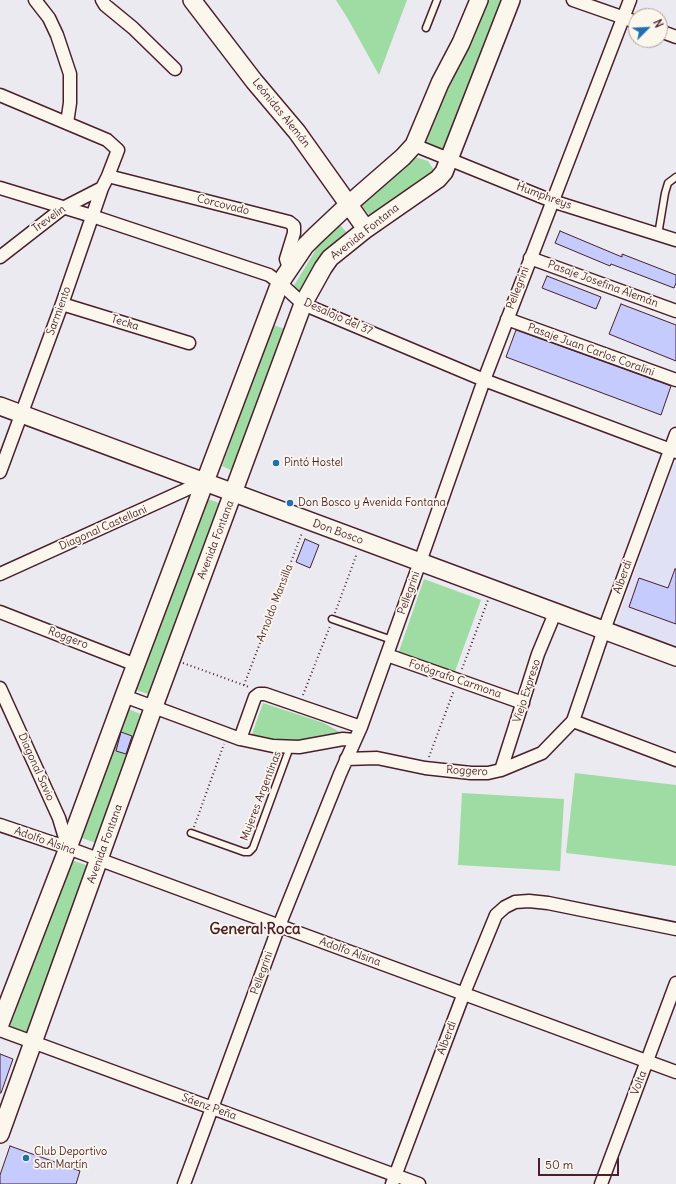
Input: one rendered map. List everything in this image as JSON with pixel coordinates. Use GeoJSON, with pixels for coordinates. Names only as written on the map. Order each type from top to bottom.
{"type":"FeatureCollection","features":[{"type":"Feature","properties":{"kind":"street"},"geometry":{"type":"LineString","coordinates":[[0,95],[67,123],[70,103],[70,74],[57,35],[34,0]]}},
{"type":"Feature","properties":{"kind":"street"},"geometry":{"type":"LineString","coordinates":[[102,0],[175,69]]}},
{"type":"Feature","properties":{"kind":"street","name":"Leónidas Alemán"},"geometry":{"type":"LineString","coordinates":[[192,0],[254,81],[297,132],[366,229]]}},
{"type":"Feature","properties":{"kind":"street"},"geometry":{"type":"LineString","coordinates":[[0,1024],[285,276],[305,246],[349,204],[403,157],[414,144],[440,83],[461,43],[479,0]]}},
{"type":"Feature","properties":{"kind":"street","name":"Avenida Fontana"},"geometry":{"type":"LineString","coordinates":[[0,1134],[154,706],[303,304],[330,258],[366,229],[438,179],[444,172],[511,0]]}},
{"type":"Feature","properties":{"kind":"street"},"geometry":{"type":"LineString","coordinates":[[573,0],[628,19]]}},
{"type":"Feature","properties":{"kind":"street","name":"Pellegrini"},"geometry":{"type":"LineString","coordinates":[[184,1184],[279,926],[346,759],[361,727],[484,380],[630,0]]}},
{"type":"Feature","properties":{"kind":"street","name":"Sarmiento"},"geometry":{"type":"LineString","coordinates":[[0,472],[62,304],[102,188],[118,150],[107,140],[67,123]]}},
{"type":"Feature","properties":{"kind":"street","name":"Humphreys"},"geometry":{"type":"LineString","coordinates":[[414,144],[449,160],[552,201],[676,240]]}},
{"type":"Feature","properties":{"kind":"street","name":"Corcovado"},"geometry":{"type":"LineString","coordinates":[[108,176],[290,222],[294,226],[294,233],[286,259],[285,276]]}},
{"type":"Feature","properties":{"kind":"street","name":"Desalojo del 37"},"geometry":{"type":"LineString","coordinates":[[0,188],[92,216],[269,275],[285,276],[303,304],[484,380],[673,451]]}},
{"type":"Feature","properties":{"kind":"street","name":"Trevelin"},"geometry":{"type":"LineString","coordinates":[[0,256],[63,208],[102,188]]}},
{"type":"Feature","properties":{"kind":"street","name":"Pasaje Josefina Alemán"},"geometry":{"type":"LineString","coordinates":[[530,258],[676,311]]}},
{"type":"Feature","properties":{"kind":"street","name":"Tecka"},"geometry":{"type":"LineString","coordinates":[[62,304],[189,343]]}},
{"type":"Feature","properties":{"kind":"street","name":"Pasaje Juan Carlos Coralini"},"geometry":{"type":"LineString","coordinates":[[507,319],[676,380]]}},
{"type":"Feature","properties":{"kind":"street","name":"Don Bosco"},"geometry":{"type":"LineString","coordinates":[[0,406],[676,657]]}},
{"type":"Feature","properties":{"kind":"street","name":"Alberdi"},"geometry":{"type":"LineString","coordinates":[[573,722],[604,630],[673,451],[676,434]]}},
{"type":"Feature","properties":{"kind":"street","name":"Diagonal Castellani"},"geometry":{"type":"LineString","coordinates":[[0,574],[206,482]]}},
{"type":"Feature","properties":{"kind":"street","name":"Roggero"},"geometry":{"type":"LineString","coordinates":[[0,612],[136,664]]}},
{"type":"Feature","properties":{"kind":"street","name":"Viejo Expreso"},"geometry":{"type":"LineString","coordinates":[[501,770],[538,654],[555,612]]}},
{"type":"Feature","properties":{"kind":"street","name":"Fotógrafo Carmona"},"geometry":{"type":"LineString","coordinates":[[387,655],[523,703]]}},
{"type":"Feature","properties":{"kind":"street","name":"Diagonal Savio"},"geometry":{"type":"LineString","coordinates":[[0,688],[59,818],[68,848]]}},
{"type":"Feature","properties":{"kind":"street"},"geometry":{"type":"LineString","coordinates":[[240,739],[255,697],[262,694],[361,727]]}},
{"type":"Feature","properties":{"kind":"street"},"geometry":{"type":"LineString","coordinates":[[124,696],[240,739],[273,746],[299,747],[343,739],[354,740]]}},
{"type":"Feature","properties":{"kind":"street"},"geometry":{"type":"LineString","coordinates":[[573,722],[676,760]]}},
{"type":"Feature","properties":{"kind":"street","name":"Roggero"},"geometry":{"type":"LineString","coordinates":[[346,759],[377,758],[425,768],[471,773],[488,773],[501,770],[542,753],[573,722]]}},
{"type":"Feature","properties":{"kind":"street","name":"Adolfo Alsina"},"geometry":{"type":"LineString","coordinates":[[0,825],[68,848],[676,1072]]}},
{"type":"Feature","properties":{"kind":"street","name":"Alberdi"},"geometry":{"type":"LineString","coordinates":[[394,1180],[464,993],[496,916],[504,907],[515,902],[530,901],[548,903],[676,929]]}},
{"type":"Feature","properties":{"kind":"street","name":"Volta"},"geometry":{"type":"LineString","coordinates":[[601,1184],[676,983]]}},
{"type":"Feature","properties":{"kind":"street","name":"Sáenz Peña"},"geometry":{"type":"LineString","coordinates":[[0,1030],[212,1108],[394,1180],[419,1184]]}},
{"type":"Feature","properties":{"kind":"lane"},"geometry":{"type":"LineString","coordinates":[[426,28],[437,0]]}},
{"type":"Feature","properties":{"kind":"lane"},"geometry":{"type":"LineString","coordinates":[[658,234],[668,183],[676,177]]}},
{"type":"Feature","properties":{"kind":"lane"},"geometry":{"type":"LineString","coordinates":[[332,619],[392,640]]}},
{"type":"Feature","properties":{"kind":"lane","name":"Mujeres Argentinas"},"geometry":{"type":"LineString","coordinates":[[191,833],[244,852],[249,852],[253,848],[290,747]]}},
{"type":"Feature","properties":{"kind":"path","name":"Arnoldo Mansilla"},"geometry":{"type":"LineString","coordinates":[[244,686],[306,520]]}},
{"type":"Feature","properties":{"kind":"path"},"geometry":{"type":"LineString","coordinates":[[172,658],[262,694]]}},
{"type":"Feature","properties":{"kind":"path"},"geometry":{"type":"LineString","coordinates":[[191,833],[228,734]]}},
{"type":"Feature","properties":{"kind":"shaded area"},"geometry":{"type":"Polygon","coordinates":[[[674,464],[676,465],[676,646],[616,624],[674,464]]]}},
{"type":"Feature","properties":{"kind":"green space"},"geometry":{"type":"Polygon","coordinates":[[[336,0],[407,0],[379,75],[348,19],[336,0]]]}},
{"type":"Feature","properties":{"kind":"green space"},"geometry":{"type":"Polygon","coordinates":[[[485,0],[505,0],[446,152],[421,142],[485,0]]]}},
{"type":"Feature","properties":{"kind":"green space"},"geometry":{"type":"Polygon","coordinates":[[[415,157],[428,161],[434,170],[431,180],[373,219],[360,204],[406,160],[415,157]]]}},
{"type":"Feature","properties":{"kind":"green space"},"geometry":{"type":"Polygon","coordinates":[[[340,225],[350,236],[313,266],[302,293],[293,287],[320,243],[340,225]]]}},
{"type":"Feature","properties":{"kind":"green space"},"geometry":{"type":"Polygon","coordinates":[[[273,325],[285,329],[233,471],[222,466],[273,325]]]}},
{"type":"Feature","properties":{"kind":"green space"},"geometry":{"type":"Polygon","coordinates":[[[205,498],[222,504],[151,695],[133,689],[205,498]]]}},
{"type":"Feature","properties":{"kind":"green space"},"geometry":{"type":"Polygon","coordinates":[[[424,579],[481,600],[454,674],[398,654],[424,579]]]}},
{"type":"Feature","properties":{"kind":"green space"},"geometry":{"type":"Polygon","coordinates":[[[263,703],[324,723],[343,734],[291,742],[251,737],[263,703]]]}},
{"type":"Feature","properties":{"kind":"green space"},"geometry":{"type":"Polygon","coordinates":[[[126,708],[143,715],[96,843],[79,837],[126,708]]]}},
{"type":"Feature","properties":{"kind":"green space"},"geometry":{"type":"Polygon","coordinates":[[[575,773],[676,785],[676,866],[566,853],[575,773]]]}},
{"type":"Feature","properties":{"kind":"green space"},"geometry":{"type":"Polygon","coordinates":[[[462,793],[564,799],[560,871],[458,865],[462,793]]]}},
{"type":"Feature","properties":{"kind":"green space"},"geometry":{"type":"Polygon","coordinates":[[[71,860],[89,866],[28,1033],[10,1026],[71,860]]]}},
{"type":"Feature","properties":{"kind":"building"},"geometry":{"type":"Polygon","coordinates":[[[560,231],[622,257],[622,254],[676,275],[676,283],[674,288],[611,264],[610,266],[555,243],[560,231]]]}},
{"type":"Feature","properties":{"kind":"building"},"geometry":{"type":"Polygon","coordinates":[[[547,276],[601,297],[596,309],[542,288],[547,276]]]}},
{"type":"Feature","properties":{"kind":"building"},"geometry":{"type":"Polygon","coordinates":[[[621,304],[676,325],[676,361],[609,334],[621,304]]]}},
{"type":"Feature","properties":{"kind":"building"},"geometry":{"type":"Polygon","coordinates":[[[516,330],[671,386],[661,415],[506,357],[516,330]]]}},
{"type":"Feature","properties":{"kind":"building"},"geometry":{"type":"Polygon","coordinates":[[[305,539],[319,545],[310,568],[296,562],[305,539]]]}},
{"type":"Feature","properties":{"kind":"building"},"geometry":{"type":"Polygon","coordinates":[[[675,569],[676,624],[629,607],[639,578],[668,588],[675,569]]]}},
{"type":"Feature","properties":{"kind":"building"},"geometry":{"type":"Polygon","coordinates":[[[121,732],[132,736],[126,754],[116,751],[121,732]]]}},
{"type":"Feature","properties":{"kind":"building"},"geometry":{"type":"Polygon","coordinates":[[[0,1054],[13,1059],[1,1093],[0,1093],[0,1054]]]}},
{"type":"Feature","properties":{"kind":"building","name":"Club Deportivo San Martín"},"geometry":{"type":"Polygon","coordinates":[[[10,1146],[80,1171],[76,1184],[0,1184],[0,1175],[10,1146]]]}},
{"type":"Feature","properties":{"kind":"place","name":"Pintó Hostel"},"geometry":{"type":"Point","coordinates":[276,463]}},
{"type":"Feature","properties":{"kind":"place","name":"Don Bosco y Avenida Fontana"},"geometry":{"type":"Point","coordinates":[290,503]}},
{"type":"Feature","properties":{"kind":"place","name":"Club Deportivo San Martín"},"geometry":{"type":"Point","coordinates":[26,1158]}},
{"type":"Feature","properties":{"kind":"district","name":"General Roca"},"geometry":{"type":"Point","coordinates":[255,930]}}]}
